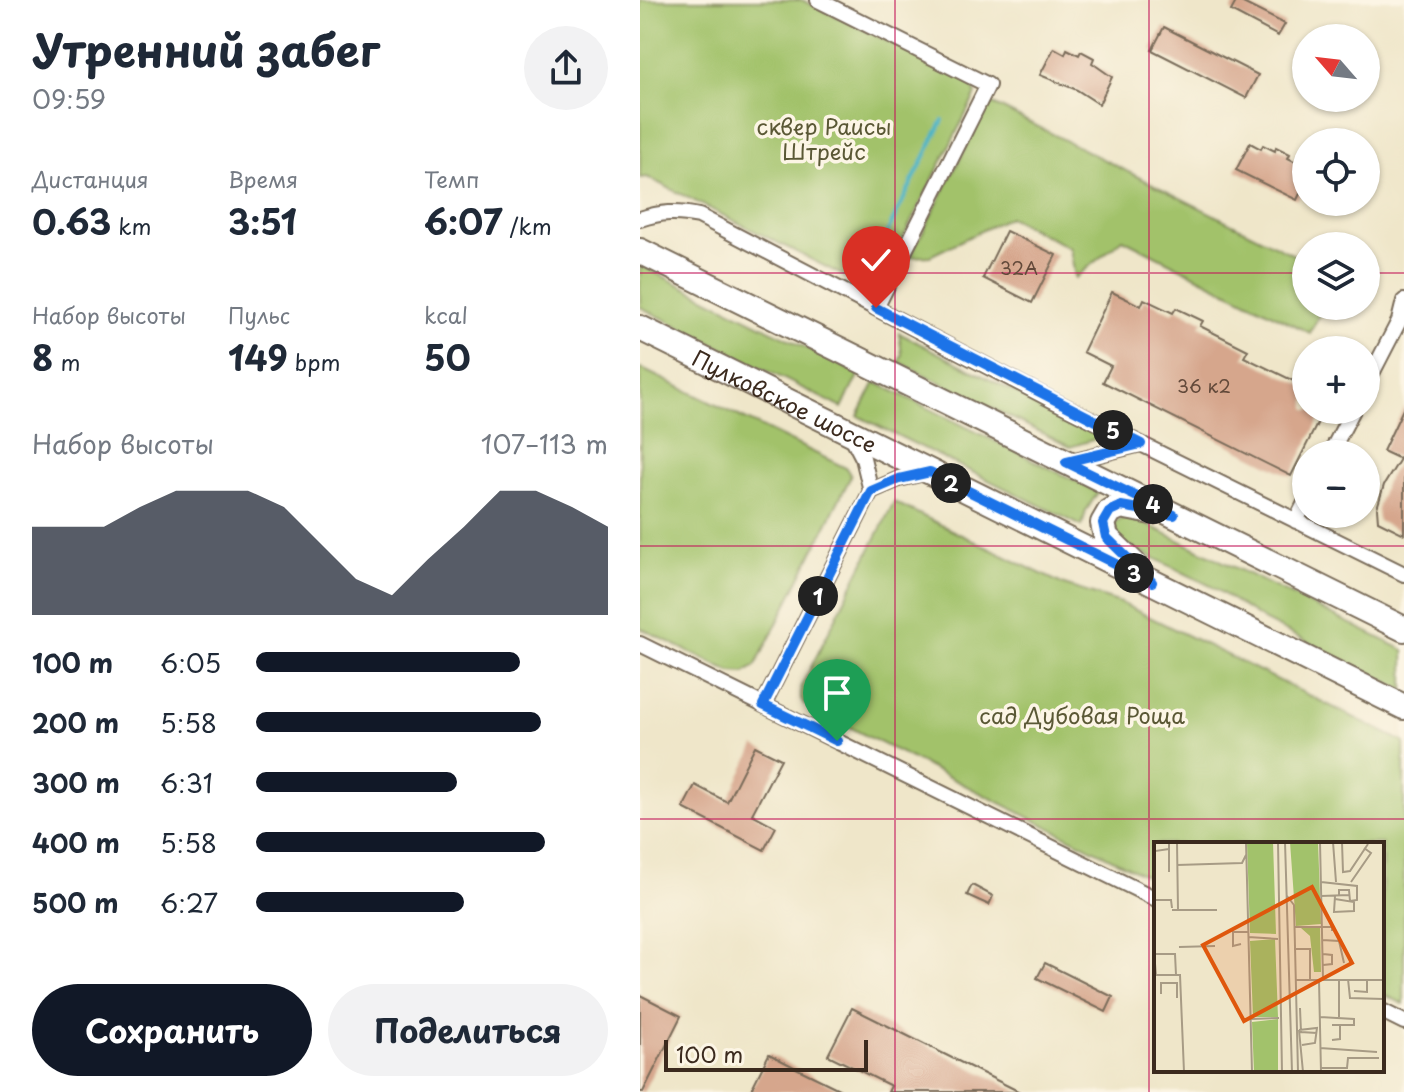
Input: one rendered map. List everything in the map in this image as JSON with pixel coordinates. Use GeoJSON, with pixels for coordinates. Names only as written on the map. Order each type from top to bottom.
{"type":"FeatureCollection","features":[{"type":"Feature","properties":{"kind":"main road"},"geometry":{"type":"LineString","coordinates":[[640,251],[1404,629]]}},
{"type":"Feature","properties":{"kind":"main road","name":"Пулковское шоссе"},"geometry":{"type":"LineString","coordinates":[[640,328],[1404,707]]}},
{"type":"Feature","properties":{"kind":"main road"},"geometry":{"type":"LineString","coordinates":[[1152,582],[1106,537],[1103,523],[1110,511],[1121,506],[1174,515]]}},
{"type":"Feature","properties":{"kind":"street"},"geometry":{"type":"LineString","coordinates":[[818,0],[988,85],[876,308]]}},
{"type":"Feature","properties":{"kind":"street"},"geometry":{"type":"LineString","coordinates":[[640,219],[677,211],[699,216],[1292,519]]}},
{"type":"Feature","properties":{"kind":"street"},"geometry":{"type":"LineString","coordinates":[[1380,358],[1399,321],[1404,301]]}},
{"type":"Feature","properties":{"kind":"street"},"geometry":{"type":"LineString","coordinates":[[850,432],[863,458],[871,491]]}},
{"type":"Feature","properties":{"kind":"street"},"geometry":{"type":"LineString","coordinates":[[1066,462],[1141,444]]}},
{"type":"Feature","properties":{"kind":"street"},"geometry":{"type":"LineString","coordinates":[[763,705],[871,491],[899,479],[930,472]]}},
{"type":"Feature","properties":{"kind":"street"},"geometry":{"type":"LineString","coordinates":[[1310,528],[1404,574]]}},
{"type":"Feature","properties":{"kind":"street"},"geometry":{"type":"LineString","coordinates":[[640,644],[1154,898]]}},
{"type":"Feature","properties":{"kind":"street"},"geometry":{"type":"LineString","coordinates":[[1384,1012],[1404,1022]]}},
{"type":"Feature","properties":{"kind":"green space","name":"сквер Раисы Штрейс"},"geometry":{"type":"Polygon","coordinates":[[[640,0],[802,0],[970,81],[976,94],[878,287],[846,277],[647,177],[640,178],[640,0]]]}},
{"type":"Feature","properties":{"kind":"green space"},"geometry":{"type":"Polygon","coordinates":[[[989,102],[1292,254],[1292,320],[1317,320],[1310,333],[1123,239],[1075,278],[1070,248],[1009,217],[930,256],[910,257],[989,102]]]}},
{"type":"Feature","properties":{"kind":"green space"},"geometry":{"type":"Polygon","coordinates":[[[640,265],[859,374],[842,408],[640,307],[640,265]]]}},
{"type":"Feature","properties":{"kind":"green space"},"geometry":{"type":"Polygon","coordinates":[[[899,333],[1102,437],[1070,447],[899,362],[902,355],[899,333]]]}},
{"type":"Feature","properties":{"kind":"green space"},"geometry":{"type":"Polygon","coordinates":[[[640,368],[846,468],[851,476],[756,665],[745,673],[730,672],[640,628],[640,368]]]}},
{"type":"Feature","properties":{"kind":"green space"},"geometry":{"type":"Polygon","coordinates":[[[875,382],[1098,492],[1086,511],[1082,526],[858,416],[875,382]]]}},
{"type":"Feature","properties":{"kind":"green space","name":"сад Дубовая Роща"},"geometry":{"type":"Polygon","coordinates":[[[894,502],[1064,585],[1121,603],[1404,742],[1404,1004],[1384,995],[1384,842],[1154,842],[1154,880],[805,705],[801,700],[801,687],[894,502]]]}},
{"type":"Feature","properties":{"kind":"green space"},"geometry":{"type":"Polygon","coordinates":[[[1125,517],[1148,525],[1404,650],[1404,690],[1265,621],[1211,586],[1121,542],[1116,537],[1115,523],[1125,517]]]}},
{"type":"Feature","properties":{"kind":"building"},"geometry":{"type":"Polygon","coordinates":[[[1237,0],[1285,24],[1278,36],[1231,11],[1237,0]]]}},
{"type":"Feature","properties":{"kind":"building"},"geometry":{"type":"Polygon","coordinates":[[[1164,27],[1258,75],[1246,98],[1152,50],[1164,27]]]}},
{"type":"Feature","properties":{"kind":"building"},"geometry":{"type":"Polygon","coordinates":[[[1054,48],[1065,54],[1067,49],[1079,55],[1081,51],[1094,58],[1092,63],[1112,77],[1099,104],[1077,90],[1040,75],[1054,48]]]}},
{"type":"Feature","properties":{"kind":"building"},"geometry":{"type":"Polygon","coordinates":[[[1250,143],[1261,149],[1263,145],[1275,151],[1276,147],[1290,154],[1288,158],[1292,160],[1292,198],[1236,170],[1250,143]]]}},
{"type":"Feature","properties":{"kind":"building"},"geometry":{"type":"Polygon","coordinates":[[[1006,231],[1056,255],[1032,303],[983,278],[1006,231]]]}},
{"type":"Feature","properties":{"kind":"building"},"geometry":{"type":"Polygon","coordinates":[[[1112,292],[1141,306],[1144,299],[1173,313],[1176,308],[1203,321],[1200,326],[1248,350],[1244,357],[1292,380],[1292,424],[1317,424],[1309,440],[1292,440],[1291,476],[1103,382],[1111,366],[1083,352],[1112,292]]]}},
{"type":"Feature","properties":{"kind":"building"},"geometry":{"type":"Polygon","coordinates":[[[1404,407],[1404,534],[1380,522],[1380,498],[1384,485],[1400,459],[1383,451],[1404,407]]]}},
{"type":"Feature","properties":{"kind":"building"},"geometry":{"type":"Polygon","coordinates":[[[755,746],[781,759],[752,814],[776,827],[764,850],[683,808],[695,785],[727,802],[755,746]]]}},
{"type":"Feature","properties":{"kind":"building"},"geometry":{"type":"Polygon","coordinates":[[[972,885],[993,896],[989,905],[967,895],[972,885]]]}},
{"type":"Feature","properties":{"kind":"building"},"geometry":{"type":"Polygon","coordinates":[[[1045,963],[1113,997],[1106,1012],[1037,978],[1045,963]]]}},
{"type":"Feature","properties":{"kind":"building"},"geometry":{"type":"Polygon","coordinates":[[[640,995],[681,1016],[643,1092],[640,1092],[640,995]]]}},
{"type":"Feature","properties":{"kind":"building"},"geometry":{"type":"Polygon","coordinates":[[[852,1008],[1020,1092],[888,1092],[891,1086],[828,1055],[852,1008]]]}},
{"type":"Feature","properties":{"kind":"building"},"geometry":{"type":"Polygon","coordinates":[[[769,1054],[794,1067],[845,1092],[750,1092],[769,1054]]]}},
{"type":"Feature","properties":{"kind":"waterway"},"geometry":{"type":"LineString","coordinates":[[867,273],[943,120]]}},
{"type":"Feature","properties":{"kind":"route"},"geometry":{"type":"LineString","coordinates":[[837,741],[763,705],[871,491],[899,479],[930,472],[1152,582],[1106,537],[1103,523],[1110,511],[1121,506],[1174,515],[1066,462],[1141,444],[876,308]]}}]}
